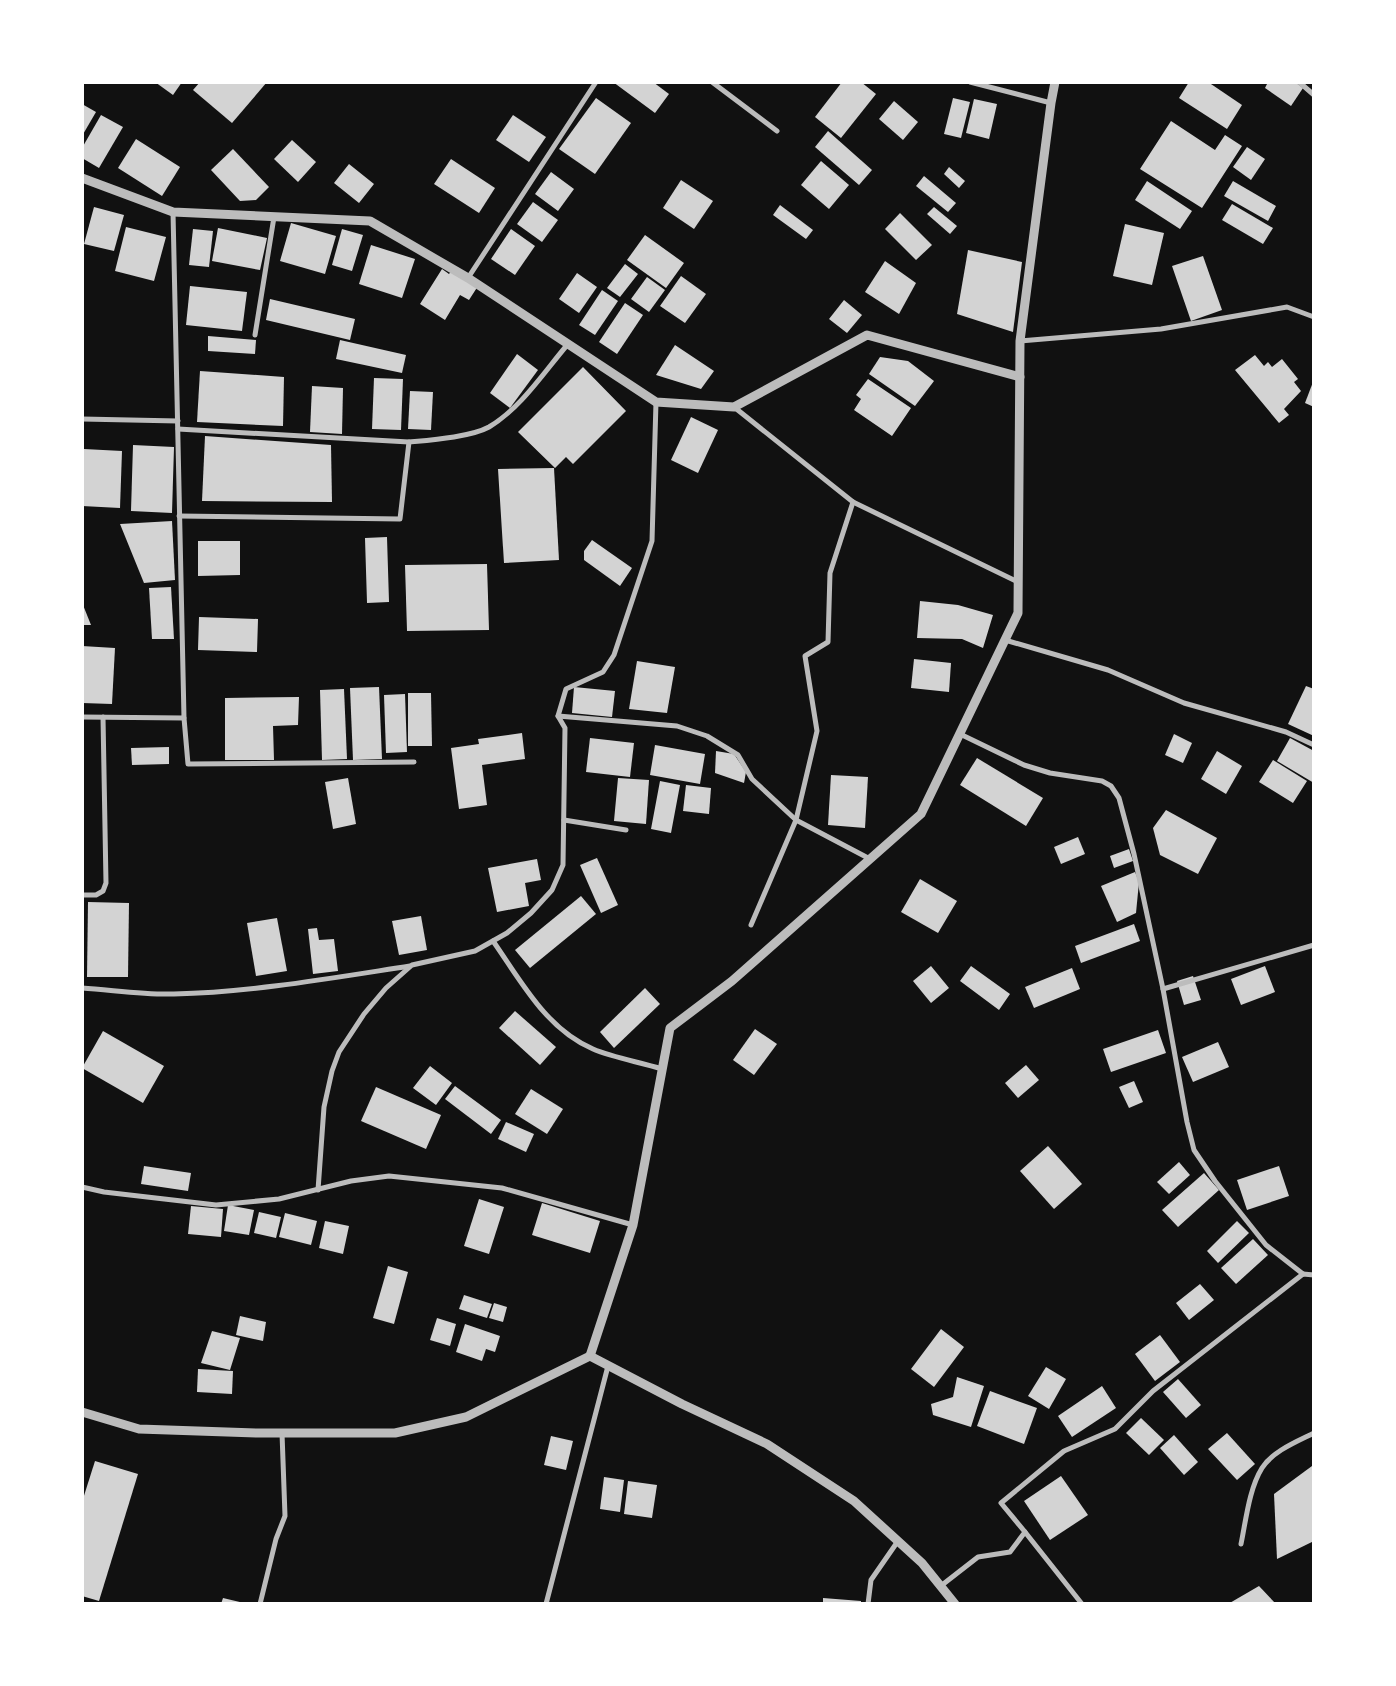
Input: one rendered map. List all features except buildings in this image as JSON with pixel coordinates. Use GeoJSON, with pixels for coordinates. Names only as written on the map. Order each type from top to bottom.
{"type":"FeatureCollection","features":[{"type":"Feature","properties":{"kind":"street"},"geometry":{"type":"LineString","coordinates":[[468,278],[596,82]]}},
{"type":"Feature","properties":{"kind":"street"},"geometry":{"type":"LineString","coordinates":[[712,82],[777,131]]}},
{"type":"Feature","properties":{"kind":"street"},"geometry":{"type":"LineString","coordinates":[[970,82],[1051,103]]}},
{"type":"Feature","properties":{"kind":"street"},"geometry":{"type":"LineString","coordinates":[[82,1412],[139,1429],[282,1433],[395,1433],[466,1417],[590,1356],[633,1225],[670,1028],[732,981],[921,814],[1018,613],[1020,341],[1055,82]]}},
{"type":"Feature","properties":{"kind":"street"},"geometry":{"type":"LineString","coordinates":[[1299,82],[1314,95]]}},
{"type":"Feature","properties":{"kind":"street"},"geometry":{"type":"LineString","coordinates":[[82,178],[173,212],[370,221],[468,278],[656,402],[734,407],[867,335],[1020,377]]}},
{"type":"Feature","properties":{"kind":"street"},"geometry":{"type":"LineString","coordinates":[[173,212],[184,718],[188,764],[414,762]]}},
{"type":"Feature","properties":{"kind":"street"},"geometry":{"type":"LineString","coordinates":[[255,335],[274,217]]}},
{"type":"Feature","properties":{"kind":"street"},"geometry":{"type":"LineString","coordinates":[[1020,341],[1161,329],[1286,307],[1314,318]]}},
{"type":"Feature","properties":{"kind":"street"},"geometry":{"type":"LineString","coordinates":[[178,429],[409,442],[443,439],[487,428],[515,407],[568,344]]}},
{"type":"Feature","properties":{"kind":"street"},"geometry":{"type":"LineString","coordinates":[[82,988],[173,994],[317,980],[412,965],[475,951],[507,933],[531,913],[552,890],[563,865],[565,728],[558,716],[566,689],[603,672],[614,655],[652,541],[656,402]]}},
{"type":"Feature","properties":{"kind":"street"},"geometry":{"type":"LineString","coordinates":[[734,407],[853,502],[1018,582]]}},
{"type":"Feature","properties":{"kind":"street"},"geometry":{"type":"LineString","coordinates":[[82,419],[178,421]]}},
{"type":"Feature","properties":{"kind":"street"},"geometry":{"type":"LineString","coordinates":[[180,516],[400,519],[409,442]]}},
{"type":"Feature","properties":{"kind":"street"},"geometry":{"type":"LineString","coordinates":[[751,925],[796,820],[816,730],[804,656],[828,642],[830,573],[853,502]]}},
{"type":"Feature","properties":{"kind":"street"},"geometry":{"type":"LineString","coordinates":[[1005,640],[1108,670],[1184,703],[1286,732],[1314,746]]}},
{"type":"Feature","properties":{"kind":"street"},"geometry":{"type":"LineString","coordinates":[[558,716],[677,726],[707,736],[738,755],[752,779],[796,820],[870,860]]}},
{"type":"Feature","properties":{"kind":"street"},"geometry":{"type":"LineString","coordinates":[[82,717],[184,718]]}},
{"type":"Feature","properties":{"kind":"street"},"geometry":{"type":"LineString","coordinates":[[82,895],[96,895],[103,891],[106,883],[103,718]]}},
{"type":"Feature","properties":{"kind":"street"},"geometry":{"type":"LineString","coordinates":[[960,734],[1024,765],[1050,773],[1102,781],[1112,786],[1119,798],[1134,854],[1163,989],[1187,1122],[1194,1150],[1215,1181],[1266,1245],[1302,1274],[1314,1275]]}},
{"type":"Feature","properties":{"kind":"street"},"geometry":{"type":"LineString","coordinates":[[564,820],[626,830]]}},
{"type":"Feature","properties":{"kind":"street"},"geometry":{"type":"LineString","coordinates":[[493,942],[548,1019],[568,1036],[593,1050],[662,1069]]}},
{"type":"Feature","properties":{"kind":"street"},"geometry":{"type":"LineString","coordinates":[[1163,989],[1314,945]]}},
{"type":"Feature","properties":{"kind":"street"},"geometry":{"type":"LineString","coordinates":[[318,1190],[324,1107],[339,1052],[364,1014],[386,988],[412,965]]}},
{"type":"Feature","properties":{"kind":"street"},"geometry":{"type":"LineString","coordinates":[[82,1187],[104,1192],[216,1205],[279,1199],[351,1181],[389,1176],[502,1188],[633,1225]]}},
{"type":"Feature","properties":{"kind":"street"},"geometry":{"type":"LineString","coordinates":[[1082,1604],[1001,1503],[1064,1451],[1114,1429],[1153,1391],[1302,1274]]}},
{"type":"Feature","properties":{"kind":"street"},"geometry":{"type":"LineString","coordinates":[[590,1356],[682,1404],[767,1444],[854,1501],[898,1540],[942,1585],[955,1604]]}},
{"type":"Feature","properties":{"kind":"street"},"geometry":{"type":"LineString","coordinates":[[546,1604],[608,1366]]}},
{"type":"Feature","properties":{"kind":"street"},"geometry":{"type":"LineString","coordinates":[[260,1604],[276,1540],[285,1516],[282,1433]]}},
{"type":"Feature","properties":{"kind":"street"},"geometry":{"type":"LineString","coordinates":[[1241,1544],[1252,1494],[1262,1468],[1280,1450],[1314,1433]]}},
{"type":"Feature","properties":{"kind":"street"},"geometry":{"type":"LineString","coordinates":[[942,1585],[978,1557],[1010,1552],[1025,1532]]}},
{"type":"Feature","properties":{"kind":"street"},"geometry":{"type":"LineString","coordinates":[[868,1604],[871,1580],[898,1540]]}}]}
